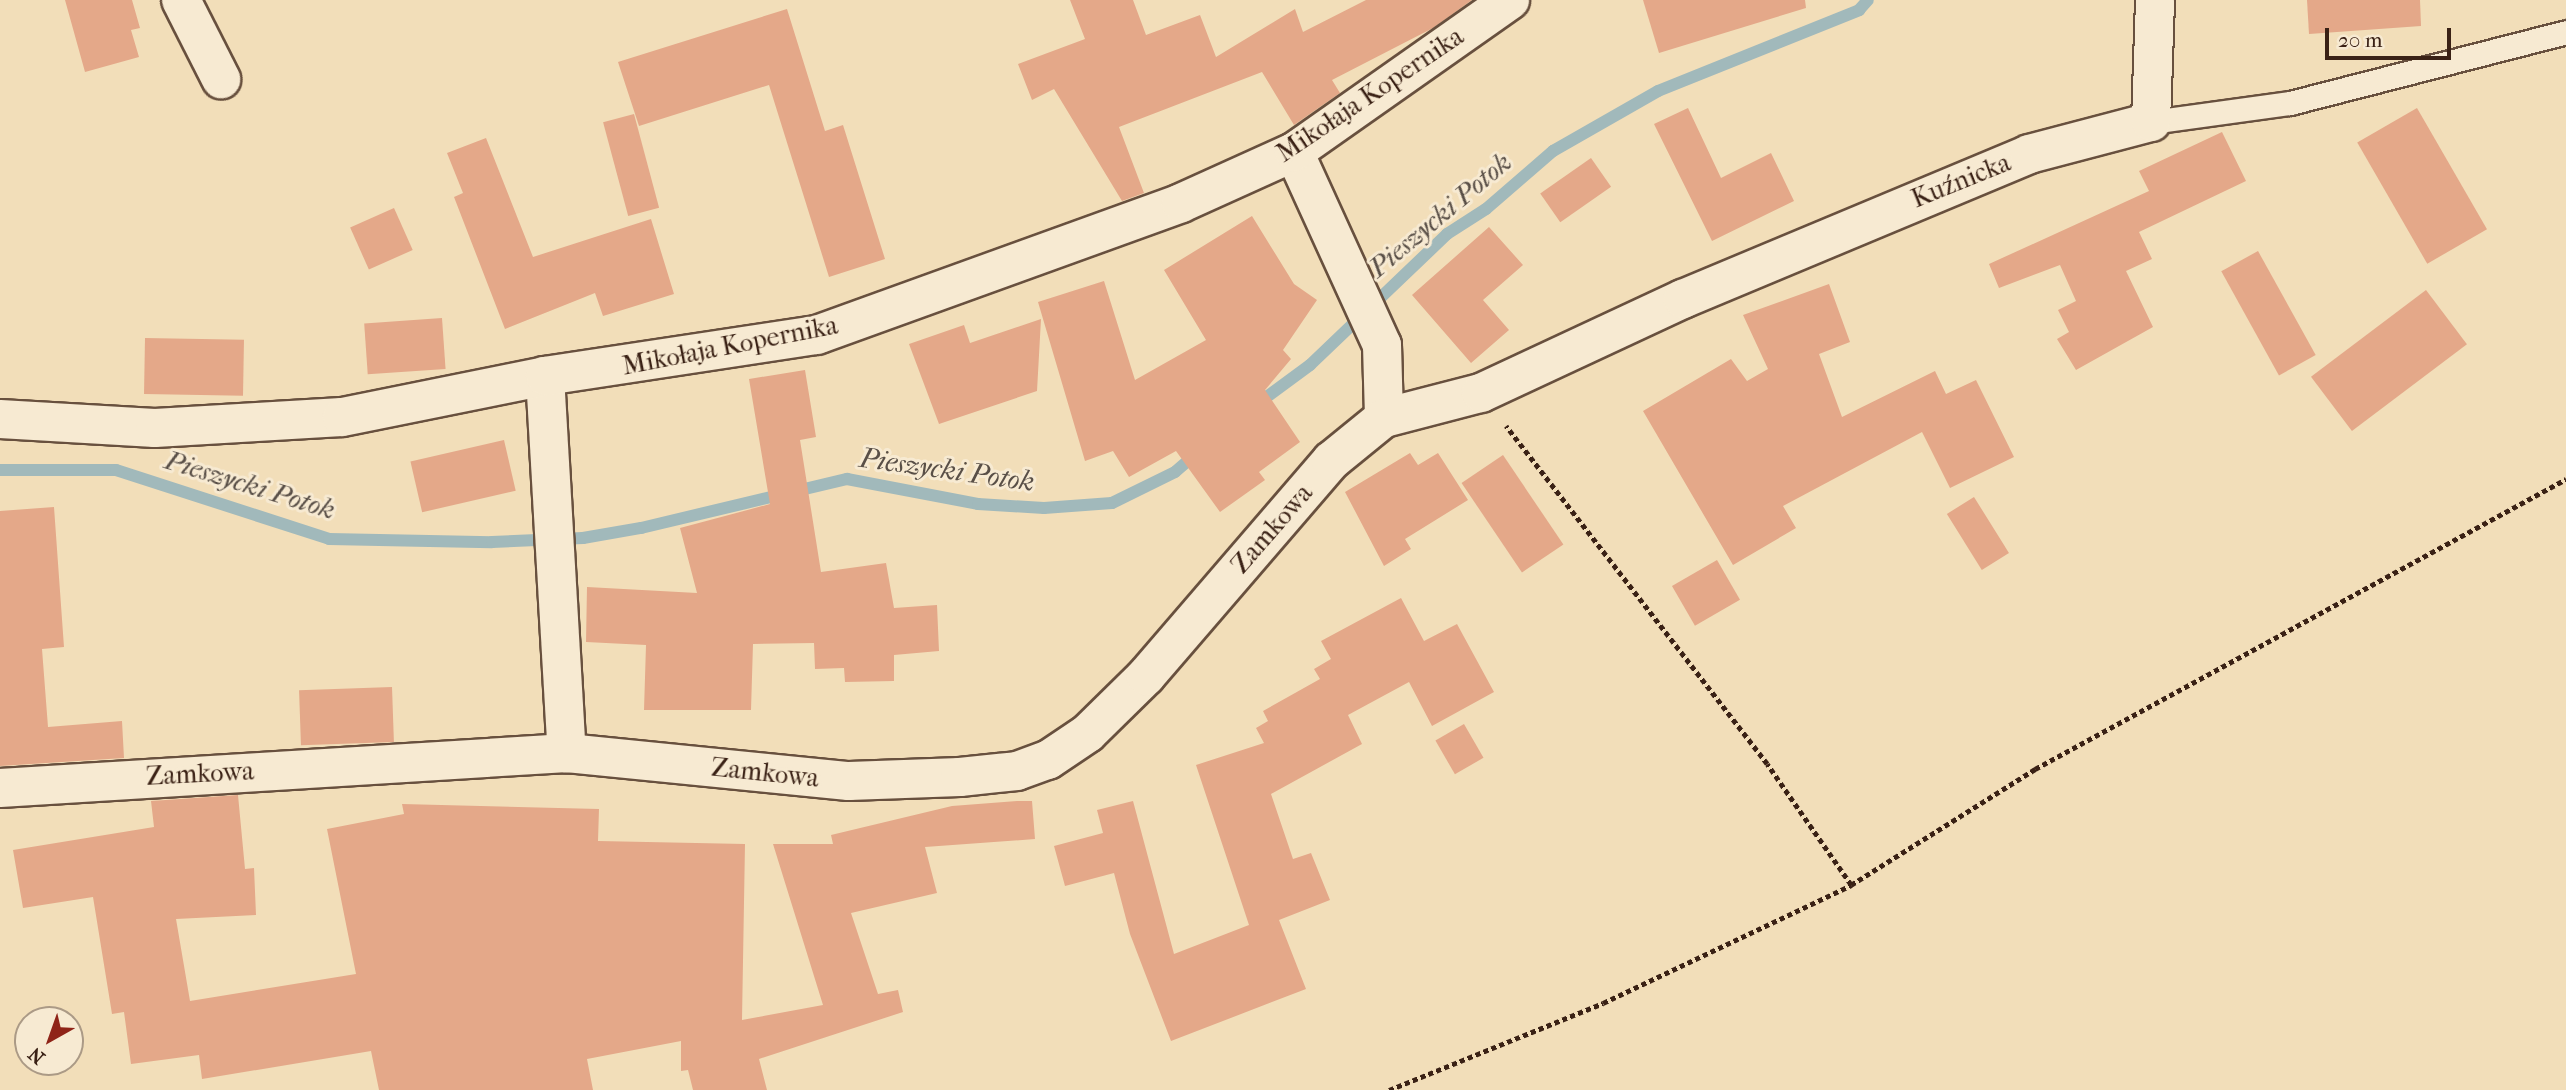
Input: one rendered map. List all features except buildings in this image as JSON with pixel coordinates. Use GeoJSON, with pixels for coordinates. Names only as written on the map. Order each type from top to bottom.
{"type":"FeatureCollection","features":[{"type":"Feature","properties":{"kind":"street"},"geometry":{"type":"LineString","coordinates":[[181,0],[221,79]]}},
{"type":"Feature","properties":{"kind":"street","name":"Mikołaja Kopernika"},"geometry":{"type":"LineString","coordinates":[[0,419],[155,428],[342,417],[545,376],[817,335],[1181,203],[1294,152],[1510,0]]}},
{"type":"Feature","properties":{"kind":"street"},"geometry":{"type":"LineString","coordinates":[[2151,122],[2155,0]]}},
{"type":"Feature","properties":{"kind":"street","name":"Kuźnicka"},"geometry":{"type":"LineString","coordinates":[[1384,418],[1481,393],[1921,197],[2029,155],[2151,122]]}},
{"type":"Feature","properties":{"kind":"street"},"geometry":{"type":"LineString","coordinates":[[1294,152],[1358,286],[1382,345],[1384,418]]}},
{"type":"Feature","properties":{"kind":"street"},"geometry":{"type":"LineString","coordinates":[[545,376],[567,753]]}},
{"type":"Feature","properties":{"kind":"street","name":"Zamkowa"},"geometry":{"type":"LineString","coordinates":[[0,788],[567,753],[849,781],[960,777],[1017,771],[1048,760],[1088,733],[1146,676],[1331,461],[1384,418]]}},
{"type":"Feature","properties":{"kind":"lane","name":"Kuźnicka"},"geometry":{"type":"LineString","coordinates":[[2151,122],[2290,103],[2566,32]]}},
{"type":"Feature","properties":{"kind":"path"},"geometry":{"type":"LineString","coordinates":[[1481,393],[1767,764],[1851,885]]}},
{"type":"Feature","properties":{"kind":"path"},"geometry":{"type":"LineString","coordinates":[[1389,1090],[1603,1003],[1851,885],[2035,769],[2566,479]]}},
{"type":"Feature","properties":{"kind":"waterway","name":"Pieszycki Potok"},"geometry":{"type":"LineString","coordinates":[[1257,404],[1310,365],[1447,234],[1486,209],[1553,151],[1658,91],[1859,10],[1868,0]]}},
{"type":"Feature","properties":{"kind":"waterway","name":"Pieszycki Potok"},"geometry":{"type":"LineString","coordinates":[[0,470],[116,470],[329,539],[492,542],[583,538],[641,528],[847,479],[978,504],[1044,508],[1112,503],[1175,472],[1197,453]]}}]}
